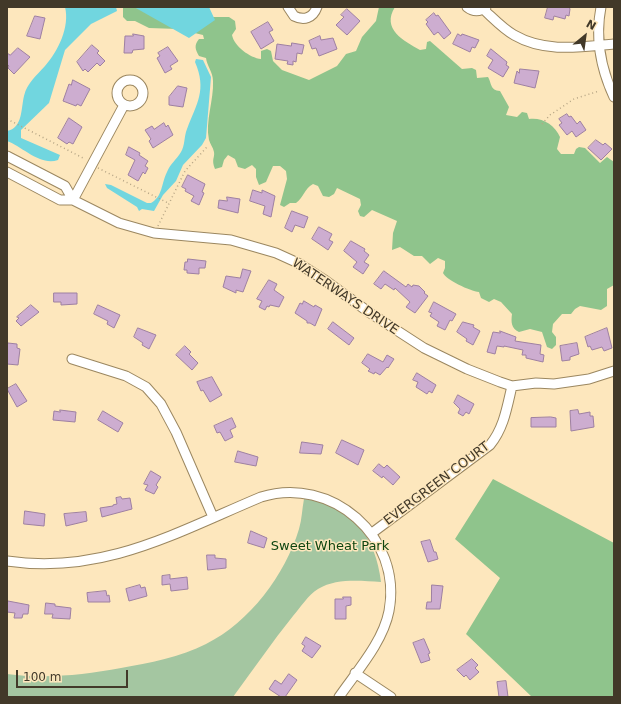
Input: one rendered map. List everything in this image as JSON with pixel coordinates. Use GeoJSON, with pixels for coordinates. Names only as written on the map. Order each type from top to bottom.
{"type":"FeatureCollection","features":[{"type":"Feature","properties":{"kind":"street"},"geometry":{"type":"LineString","coordinates":[[288,7],[294,16],[303,19],[312,16],[317,7]]}},
{"type":"Feature","properties":{"kind":"street"},"geometry":{"type":"LineString","coordinates":[[467,7],[475,11],[485,8],[514,35],[533,43],[549,47],[614,44]]}},
{"type":"Feature","properties":{"kind":"street"},"geometry":{"type":"LineString","coordinates":[[601,7],[598,37],[599,45],[606,78],[614,97]]}},
{"type":"Feature","properties":{"kind":"street"},"geometry":{"type":"LineString","coordinates":[[73,200],[124,105]]}},
{"type":"Feature","properties":{"kind":"street","name":"WATERWAYS DRIVE"},"geometry":{"type":"LineString","coordinates":[[7,156],[65,186],[73,200]]}},
{"type":"Feature","properties":{"kind":"street","name":"WATERWAYS DRIVE"},"geometry":{"type":"LineString","coordinates":[[7,172],[60,200],[73,200],[119,223],[156,233],[231,240],[276,253],[298,263],[322,278],[370,313],[424,348],[467,369],[512,386],[565,383],[588,379],[614,371]]}},
{"type":"Feature","properties":{"kind":"street"},"geometry":{"type":"LineString","coordinates":[[72,359],[126,376],[146,387],[161,404],[176,432],[213,518]]}},
{"type":"Feature","properties":{"kind":"street","name":"EVERGREEN COURT"},"geometry":{"type":"LineString","coordinates":[[372,533],[490,445],[498,434],[505,417],[512,386]]}},
{"type":"Feature","properties":{"kind":"street"},"geometry":{"type":"LineString","coordinates":[[7,561],[57,564],[97,560],[138,550],[267,495],[285,493],[306,494],[328,500],[343,507],[358,518],[372,533],[384,554],[389,572],[389,611],[381,633],[339,697]]}},
{"type":"Feature","properties":{"kind":"street"},"geometry":{"type":"LineString","coordinates":[[355,674],[391,697]]}},
{"type":"Feature","properties":{"kind":"path"},"geometry":{"type":"LineString","coordinates":[[542,124],[550,115],[574,99],[599,92]]}},
{"type":"Feature","properties":{"kind":"path"},"geometry":{"type":"LineString","coordinates":[[7,119],[24,129]]}},
{"type":"Feature","properties":{"kind":"path"},"geometry":{"type":"LineString","coordinates":[[156,233],[160,218],[185,171],[207,147]]}},
{"type":"Feature","properties":{"kind":"path"},"geometry":{"type":"LineString","coordinates":[[153,196],[168,203]]}},
{"type":"Feature","properties":{"kind":"green space"},"geometry":{"type":"Polygon","coordinates":[[[123,7],[164,7],[208,17],[229,17],[235,21],[236,29],[232,35],[233,39],[243,51],[261,59],[261,51],[267,49],[271,51],[273,61],[282,70],[309,80],[337,66],[346,54],[356,51],[362,37],[376,21],[379,7],[395,7],[391,15],[391,22],[396,33],[401,38],[420,50],[426,49],[427,42],[430,41],[462,69],[472,68],[476,70],[477,78],[488,77],[493,88],[500,91],[509,107],[506,115],[517,117],[522,112],[527,113],[529,119],[539,119],[548,123],[555,129],[560,137],[557,149],[561,154],[574,154],[576,149],[579,147],[585,148],[600,163],[607,157],[614,162],[614,285],[607,289],[607,306],[601,310],[580,306],[571,314],[562,314],[553,324],[552,332],[556,337],[556,345],[552,349],[547,347],[542,332],[530,329],[519,332],[514,329],[512,314],[501,302],[494,299],[489,302],[481,298],[479,292],[453,282],[445,276],[443,273],[445,261],[438,258],[430,264],[422,256],[414,256],[400,247],[392,250],[393,233],[397,221],[372,210],[364,217],[360,216],[358,211],[361,205],[360,199],[337,188],[334,194],[329,197],[323,196],[318,186],[313,184],[296,203],[290,203],[284,207],[280,205],[287,179],[286,171],[280,166],[273,166],[266,182],[259,185],[256,177],[256,169],[252,165],[245,169],[238,167],[235,159],[228,155],[224,160],[222,167],[215,169],[213,163],[214,152],[208,133],[213,78],[206,58],[199,56],[196,47],[196,43],[199,39],[204,39],[203,35],[178,29],[149,28],[135,21],[127,21],[123,17],[123,7]]]}},
{"type":"Feature","properties":{"kind":"green space"},"geometry":{"type":"Polygon","coordinates":[[[493,479],[614,543],[614,697],[532,697],[466,634],[500,578],[455,539],[493,479]]]}},
{"type":"Feature","properties":{"kind":"green space","name":"Sweet Wheat Park"},"geometry":{"type":"Polygon","coordinates":[[[304,499],[321,502],[336,507],[348,515],[359,526],[367,537],[374,551],[381,582],[357,581],[333,583],[318,589],[311,594],[285,626],[233,697],[7,697],[7,674],[64,676],[93,673],[132,666],[186,653],[222,635],[251,610],[264,596],[275,580],[293,546],[301,522],[304,499]]]}},
{"type":"Feature","properties":{"kind":"water"},"geometry":{"type":"Polygon","coordinates":[[[65,7],[116,7],[117,11],[91,24],[65,50],[49,103],[21,130],[21,138],[60,155],[58,160],[51,161],[38,158],[7,141],[7,131],[16,126],[19,122],[27,87],[50,60],[62,38],[66,23],[65,7]]]}},
{"type":"Feature","properties":{"kind":"water"},"geometry":{"type":"Polygon","coordinates":[[[134,7],[209,7],[215,20],[189,38],[134,7]]]}},
{"type":"Feature","properties":{"kind":"water"},"geometry":{"type":"Polygon","coordinates":[[[196,59],[203,60],[211,77],[206,138],[202,145],[183,165],[176,181],[163,195],[154,211],[142,209],[139,211],[137,207],[107,188],[105,184],[111,185],[147,203],[151,203],[158,197],[168,169],[182,150],[186,132],[197,104],[200,81],[199,72],[195,62],[196,59]]]}},
{"type":"Feature","properties":{"kind":"building"},"geometry":{"type":"Polygon","coordinates":[[[548,7],[569,7],[569,16],[566,15],[565,19],[554,16],[553,20],[545,18],[548,7]]]}},
{"type":"Feature","properties":{"kind":"building"},"geometry":{"type":"Polygon","coordinates":[[[347,9],[360,21],[347,35],[336,25],[344,17],[341,15],[347,9]]]}},
{"type":"Feature","properties":{"kind":"building"},"geometry":{"type":"Polygon","coordinates":[[[434,13],[436,16],[438,15],[451,33],[444,39],[438,32],[434,35],[426,24],[428,22],[426,20],[434,13]]]}},
{"type":"Feature","properties":{"kind":"building"},"geometry":{"type":"Polygon","coordinates":[[[35,16],[45,18],[40,39],[27,36],[35,16]]]}},
{"type":"Feature","properties":{"kind":"building"},"geometry":{"type":"Polygon","coordinates":[[[268,22],[273,30],[269,32],[274,41],[261,49],[251,32],[268,22]]]}},
{"type":"Feature","properties":{"kind":"building"},"geometry":{"type":"Polygon","coordinates":[[[133,34],[144,36],[144,49],[133,50],[132,53],[124,53],[125,36],[133,36],[133,34]]]}},
{"type":"Feature","properties":{"kind":"building"},"geometry":{"type":"Polygon","coordinates":[[[458,34],[479,40],[475,48],[472,47],[470,52],[453,44],[458,34]]]}},
{"type":"Feature","properties":{"kind":"building"},"geometry":{"type":"Polygon","coordinates":[[[320,36],[321,40],[333,38],[337,49],[319,56],[316,48],[312,49],[309,41],[320,36]]]}},
{"type":"Feature","properties":{"kind":"building"},"geometry":{"type":"Polygon","coordinates":[[[292,43],[304,45],[302,54],[297,53],[296,62],[293,61],[293,65],[287,64],[288,61],[275,59],[277,44],[291,46],[292,43]]]}},
{"type":"Feature","properties":{"kind":"building"},"geometry":{"type":"Polygon","coordinates":[[[92,45],[99,51],[97,53],[105,61],[100,66],[97,63],[88,72],[85,69],[83,71],[77,62],[92,45]]]}},
{"type":"Feature","properties":{"kind":"building"},"geometry":{"type":"Polygon","coordinates":[[[168,47],[178,61],[170,66],[172,69],[165,73],[157,58],[160,56],[158,53],[168,47]]]}},
{"type":"Feature","properties":{"kind":"building"},"geometry":{"type":"Polygon","coordinates":[[[18,48],[30,57],[14,74],[8,68],[7,53],[10,55],[18,48]]]}},
{"type":"Feature","properties":{"kind":"building"},"geometry":{"type":"Polygon","coordinates":[[[491,49],[507,62],[506,65],[509,67],[503,77],[488,68],[493,60],[487,56],[491,49]]]}},
{"type":"Feature","properties":{"kind":"building"},"geometry":{"type":"Polygon","coordinates":[[[520,69],[539,71],[535,88],[514,83],[517,71],[519,73],[520,69]]]}},
{"type":"Feature","properties":{"kind":"building"},"geometry":{"type":"Polygon","coordinates":[[[73,80],[90,89],[81,106],[77,104],[76,106],[63,101],[69,84],[71,85],[73,80]]]}},
{"type":"Feature","properties":{"kind":"building"},"geometry":{"type":"Polygon","coordinates":[[[178,86],[187,88],[183,107],[169,105],[169,97],[178,86]]]}},
{"type":"Feature","properties":{"kind":"building"},"geometry":{"type":"Polygon","coordinates":[[[567,114],[569,117],[571,116],[577,124],[580,121],[586,130],[576,137],[572,131],[567,135],[559,125],[562,123],[559,119],[567,114]]]}},
{"type":"Feature","properties":{"kind":"building"},"geometry":{"type":"Polygon","coordinates":[[[69,118],[82,127],[73,144],[69,142],[67,144],[58,138],[69,118]]]}},
{"type":"Feature","properties":{"kind":"building"},"geometry":{"type":"Polygon","coordinates":[[[164,123],[166,127],[168,125],[173,135],[153,148],[149,141],[151,139],[145,130],[152,126],[154,129],[164,123]]]}},
{"type":"Feature","properties":{"kind":"building"},"geometry":{"type":"Polygon","coordinates":[[[596,140],[603,145],[605,143],[612,149],[601,160],[588,148],[596,140]]]}},
{"type":"Feature","properties":{"kind":"building"},"geometry":{"type":"Polygon","coordinates":[[[129,147],[140,153],[139,155],[148,161],[145,166],[148,168],[145,174],[143,172],[138,181],[128,175],[135,160],[126,155],[129,147]]]}},
{"type":"Feature","properties":{"kind":"building"},"geometry":{"type":"Polygon","coordinates":[[[188,175],[205,184],[202,192],[204,193],[199,205],[191,201],[194,196],[185,191],[186,189],[182,187],[188,175]]]}},
{"type":"Feature","properties":{"kind":"building"},"geometry":{"type":"Polygon","coordinates":[[[253,190],[262,193],[262,190],[275,196],[271,217],[263,214],[265,206],[250,201],[253,190]]]}},
{"type":"Feature","properties":{"kind":"building"},"geometry":{"type":"Polygon","coordinates":[[[227,197],[240,199],[238,213],[218,208],[219,200],[227,201],[227,197]]]}},
{"type":"Feature","properties":{"kind":"building"},"geometry":{"type":"Polygon","coordinates":[[[292,211],[308,217],[304,228],[295,225],[292,232],[285,228],[292,211]]]}},
{"type":"Feature","properties":{"kind":"building"},"geometry":{"type":"Polygon","coordinates":[[[319,227],[332,234],[329,240],[333,242],[328,250],[312,239],[319,227]]]}},
{"type":"Feature","properties":{"kind":"building"},"geometry":{"type":"Polygon","coordinates":[[[351,241],[365,249],[364,251],[369,255],[364,262],[369,265],[363,274],[353,267],[357,262],[344,251],[351,241]]]}},
{"type":"Feature","properties":{"kind":"building"},"geometry":{"type":"Polygon","coordinates":[[[188,259],[206,261],[205,268],[199,268],[199,274],[187,273],[187,270],[184,270],[185,262],[187,262],[188,259]]]}},
{"type":"Feature","properties":{"kind":"building"},"geometry":{"type":"Polygon","coordinates":[[[243,269],[251,271],[243,292],[236,290],[236,293],[223,287],[226,276],[240,278],[243,269]]]}},
{"type":"Feature","properties":{"kind":"building"},"geometry":{"type":"Polygon","coordinates":[[[384,271],[406,287],[408,284],[412,287],[413,285],[419,286],[428,296],[415,313],[406,307],[410,302],[395,288],[394,290],[385,284],[381,289],[374,284],[384,271]]]}},
{"type":"Feature","properties":{"kind":"building"},"geometry":{"type":"Polygon","coordinates":[[[269,280],[277,284],[274,290],[284,297],[279,307],[270,305],[269,307],[267,306],[265,310],[259,307],[262,301],[257,299],[269,280]]]}},
{"type":"Feature","properties":{"kind":"building"},"geometry":{"type":"Polygon","coordinates":[[[54,293],[77,293],[77,304],[61,305],[61,302],[54,302],[54,293]]]}},
{"type":"Feature","properties":{"kind":"building"},"geometry":{"type":"Polygon","coordinates":[[[304,301],[314,307],[315,305],[322,309],[315,326],[307,323],[307,321],[295,313],[300,303],[302,304],[304,301]]]}},
{"type":"Feature","properties":{"kind":"building"},"geometry":{"type":"Polygon","coordinates":[[[434,302],[456,314],[452,321],[450,320],[445,330],[437,326],[439,322],[430,316],[432,313],[429,312],[434,302]]]}},
{"type":"Feature","properties":{"kind":"building"},"geometry":{"type":"Polygon","coordinates":[[[31,305],[39,312],[21,326],[16,321],[19,318],[17,317],[31,305]]]}},
{"type":"Feature","properties":{"kind":"building"},"geometry":{"type":"Polygon","coordinates":[[[98,305],[120,315],[114,328],[107,324],[108,321],[94,314],[98,305]]]}},
{"type":"Feature","properties":{"kind":"building"},"geometry":{"type":"Polygon","coordinates":[[[333,322],[354,338],[349,345],[328,329],[333,322]]]}},
{"type":"Feature","properties":{"kind":"building"},"geometry":{"type":"Polygon","coordinates":[[[463,322],[474,325],[473,327],[480,331],[473,345],[466,341],[467,339],[457,332],[463,322]]]}},
{"type":"Feature","properties":{"kind":"building"},"geometry":{"type":"Polygon","coordinates":[[[138,328],[156,335],[149,349],[142,345],[143,343],[134,337],[138,328]]]}},
{"type":"Feature","properties":{"kind":"building"},"geometry":{"type":"Polygon","coordinates":[[[607,328],[612,348],[604,351],[602,347],[592,350],[590,346],[588,347],[585,337],[607,328]]]}},
{"type":"Feature","properties":{"kind":"building"},"geometry":{"type":"Polygon","coordinates":[[[500,331],[516,337],[515,341],[541,345],[540,354],[544,355],[543,362],[526,358],[526,355],[522,355],[523,350],[504,346],[497,346],[495,354],[487,352],[493,332],[500,333],[500,331]]]}},
{"type":"Feature","properties":{"kind":"building"},"geometry":{"type":"Polygon","coordinates":[[[8,343],[17,344],[17,348],[20,349],[18,365],[7,364],[8,343]]]}},
{"type":"Feature","properties":{"kind":"building"},"geometry":{"type":"Polygon","coordinates":[[[577,343],[579,354],[570,357],[570,360],[562,361],[560,346],[577,343]]]}},
{"type":"Feature","properties":{"kind":"building"},"geometry":{"type":"Polygon","coordinates":[[[185,346],[191,352],[189,354],[198,363],[192,370],[176,355],[185,346]]]}},
{"type":"Feature","properties":{"kind":"building"},"geometry":{"type":"Polygon","coordinates":[[[368,354],[383,362],[387,355],[394,359],[388,368],[387,367],[380,375],[375,372],[374,374],[368,371],[370,369],[362,363],[368,354]]]}},
{"type":"Feature","properties":{"kind":"building"},"geometry":{"type":"Polygon","coordinates":[[[417,373],[436,385],[432,393],[429,391],[427,394],[416,387],[418,382],[413,380],[417,373]]]}},
{"type":"Feature","properties":{"kind":"building"},"geometry":{"type":"Polygon","coordinates":[[[212,377],[222,395],[210,402],[203,390],[201,391],[197,382],[212,377]]]}},
{"type":"Feature","properties":{"kind":"building"},"geometry":{"type":"Polygon","coordinates":[[[16,384],[27,401],[17,407],[7,389],[16,384]]]}},
{"type":"Feature","properties":{"kind":"building"},"geometry":{"type":"Polygon","coordinates":[[[458,395],[474,404],[469,414],[466,412],[463,416],[458,413],[460,409],[454,403],[458,395]]]}},
{"type":"Feature","properties":{"kind":"building"},"geometry":{"type":"Polygon","coordinates":[[[60,410],[76,412],[75,422],[53,420],[54,411],[60,412],[60,410]]]}},
{"type":"Feature","properties":{"kind":"building"},"geometry":{"type":"Polygon","coordinates":[[[578,410],[579,414],[590,412],[590,416],[593,416],[594,427],[571,431],[570,411],[578,410]]]}},
{"type":"Feature","properties":{"kind":"building"},"geometry":{"type":"Polygon","coordinates":[[[103,411],[123,423],[118,432],[98,420],[103,411]]]}},
{"type":"Feature","properties":{"kind":"building"},"geometry":{"type":"Polygon","coordinates":[[[232,418],[236,427],[230,430],[233,437],[225,441],[220,432],[217,433],[214,426],[232,418]]]}},
{"type":"Feature","properties":{"kind":"building"},"geometry":{"type":"Polygon","coordinates":[[[531,418],[556,418],[556,427],[531,427],[531,418]]]}},
{"type":"Feature","properties":{"kind":"building"},"geometry":{"type":"Polygon","coordinates":[[[342,440],[364,450],[358,465],[336,453],[342,440]]]}},
{"type":"Feature","properties":{"kind":"building"},"geometry":{"type":"Polygon","coordinates":[[[302,442],[323,445],[321,454],[300,453],[302,442]]]}},
{"type":"Feature","properties":{"kind":"building"},"geometry":{"type":"Polygon","coordinates":[[[238,451],[258,457],[256,466],[235,462],[238,451]]]}},
{"type":"Feature","properties":{"kind":"building"},"geometry":{"type":"Polygon","coordinates":[[[379,464],[384,468],[387,465],[400,477],[393,485],[383,476],[382,478],[373,471],[379,464]]]}},
{"type":"Feature","properties":{"kind":"building"},"geometry":{"type":"Polygon","coordinates":[[[151,471],[161,477],[156,485],[158,487],[154,494],[145,490],[148,485],[144,484],[151,471]]]}},
{"type":"Feature","properties":{"kind":"building"},"geometry":{"type":"Polygon","coordinates":[[[121,497],[122,499],[130,498],[132,509],[102,517],[100,508],[117,504],[116,498],[121,497]]]}},
{"type":"Feature","properties":{"kind":"building"},"geometry":{"type":"Polygon","coordinates":[[[25,511],[45,514],[44,526],[24,524],[25,511]]]}},
{"type":"Feature","properties":{"kind":"building"},"geometry":{"type":"Polygon","coordinates":[[[86,512],[87,521],[66,526],[64,514],[86,512]]]}},
{"type":"Feature","properties":{"kind":"building"},"geometry":{"type":"Polygon","coordinates":[[[251,531],[267,538],[264,548],[248,543],[251,531]]]}},
{"type":"Feature","properties":{"kind":"building"},"geometry":{"type":"Polygon","coordinates":[[[430,540],[438,559],[428,562],[421,542],[430,540]]]}},
{"type":"Feature","properties":{"kind":"building"},"geometry":{"type":"Polygon","coordinates":[[[207,555],[215,555],[215,558],[226,559],[226,568],[208,570],[207,555]]]}},
{"type":"Feature","properties":{"kind":"building"},"geometry":{"type":"Polygon","coordinates":[[[170,575],[170,579],[187,577],[188,589],[171,591],[170,584],[162,585],[162,576],[170,575]]]}},
{"type":"Feature","properties":{"kind":"building"},"geometry":{"type":"Polygon","coordinates":[[[140,585],[141,588],[145,587],[147,596],[129,601],[126,589],[140,585]]]}},
{"type":"Feature","properties":{"kind":"building"},"geometry":{"type":"Polygon","coordinates":[[[432,585],[443,586],[440,609],[426,609],[427,602],[431,602],[432,585]]]}},
{"type":"Feature","properties":{"kind":"building"},"geometry":{"type":"Polygon","coordinates":[[[106,591],[107,596],[109,595],[110,602],[88,602],[87,593],[106,591]]]}},
{"type":"Feature","properties":{"kind":"building"},"geometry":{"type":"Polygon","coordinates":[[[343,597],[351,597],[351,605],[346,606],[346,619],[335,619],[335,599],[343,599],[343,597]]]}},
{"type":"Feature","properties":{"kind":"building"},"geometry":{"type":"Polygon","coordinates":[[[8,601],[29,605],[28,614],[23,614],[22,618],[14,618],[15,613],[7,612],[8,601]]]}},
{"type":"Feature","properties":{"kind":"building"},"geometry":{"type":"Polygon","coordinates":[[[46,603],[71,608],[70,619],[52,618],[53,614],[45,614],[46,603]]]}},
{"type":"Feature","properties":{"kind":"building"},"geometry":{"type":"Polygon","coordinates":[[[306,637],[321,646],[312,658],[302,651],[305,646],[302,644],[306,637]]]}},
{"type":"Feature","properties":{"kind":"building"},"geometry":{"type":"Polygon","coordinates":[[[424,639],[430,653],[428,654],[430,660],[421,663],[413,643],[424,639]]]}},
{"type":"Feature","properties":{"kind":"building"},"geometry":{"type":"Polygon","coordinates":[[[472,659],[478,665],[475,668],[479,672],[470,680],[466,675],[464,677],[457,670],[472,659]]]}},
{"type":"Feature","properties":{"kind":"building"},"geometry":{"type":"Polygon","coordinates":[[[289,674],[297,680],[285,697],[281,697],[269,689],[275,680],[281,684],[289,674]]]}},
{"type":"Feature","properties":{"kind":"building"},"geometry":{"type":"Polygon","coordinates":[[[506,681],[508,697],[499,697],[497,682],[506,681]]]}}]}
